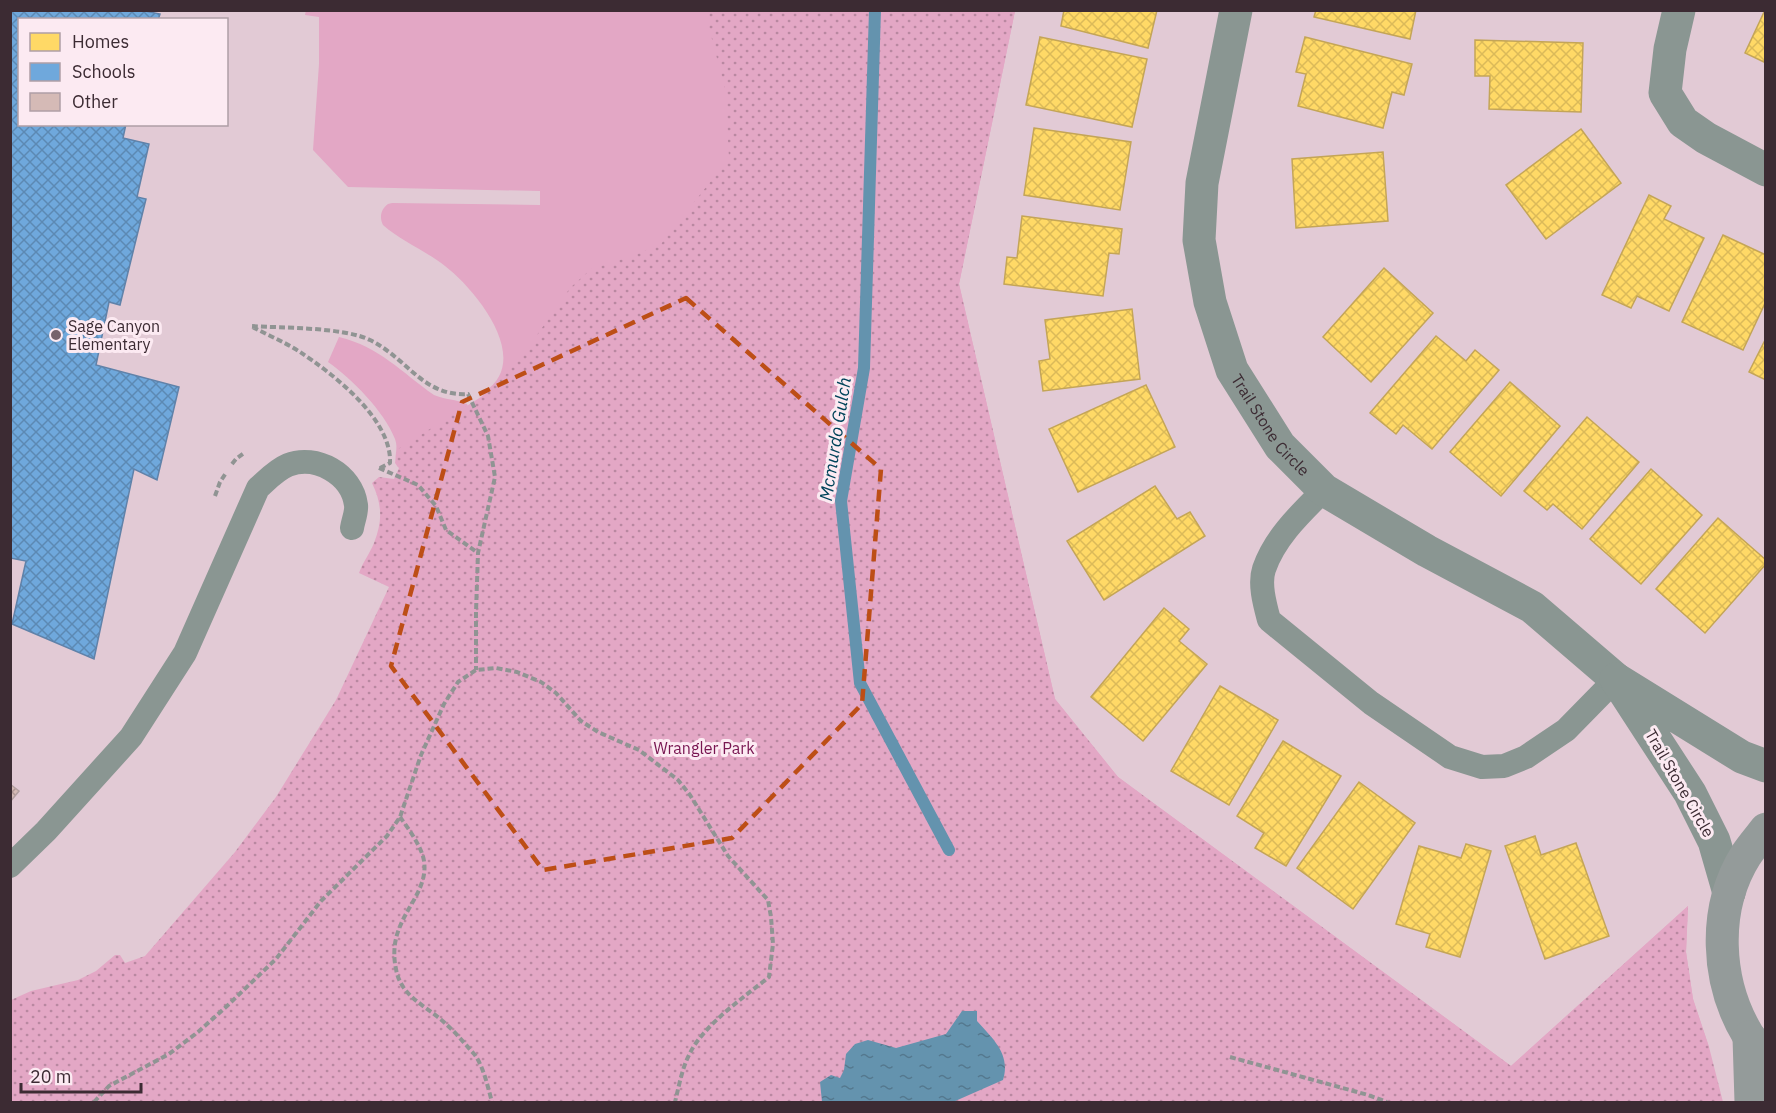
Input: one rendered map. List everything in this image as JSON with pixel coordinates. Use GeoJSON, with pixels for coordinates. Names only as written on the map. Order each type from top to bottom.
{"type":"FeatureCollection","features":[{"type":"Feature","properties":{"kind":"street","name":"Trail Stone Circle"},"geometry":{"type":"LineString","coordinates":[[1236,10],[1202,183],[1198,240],[1210,302],[1232,370],[1280,446],[1324,490],[1426,551],[1532,607],[1616,679],[1742,757],[1766,766]]}},
{"type":"Feature","properties":{"kind":"street"},"geometry":{"type":"LineString","coordinates":[[1679,10],[1670,50],[1665,93],[1683,122],[1706,138],[1766,170]]}},
{"type":"Feature","properties":{"kind":"street","name":"Trail Stone Circle"},"geometry":{"type":"LineString","coordinates":[[1616,679],[1690,793],[1714,841],[1729,893]]}},
{"type":"Feature","properties":{"kind":"street"},"geometry":{"type":"LineString","coordinates":[[1751,1102],[1757,1046],[1738,1015],[1724,968],[1722,942],[1729,893],[1745,856],[1766,829]]}},
{"type":"Feature","properties":{"kind":"lane"},"geometry":{"type":"LineString","coordinates":[[10,866],[46,831],[131,737],[186,653],[258,488],[271,475],[287,465],[302,461],[320,463],[337,474],[350,487],[356,506],[352,528]]}},
{"type":"Feature","properties":{"kind":"lane"},"geometry":{"type":"LineString","coordinates":[[1324,490],[1281,536],[1263,570],[1263,599],[1269,620],[1371,703],[1450,757],[1482,767],[1504,766],[1526,757],[1566,730],[1616,679]]}},
{"type":"Feature","properties":{"kind":"path"},"geometry":{"type":"LineString","coordinates":[[476,670],[478,553],[495,477],[488,436],[468,394],[453,395],[436,390],[419,378],[398,357],[369,339],[338,332],[251,326],[298,351],[336,378],[382,430],[391,452],[390,463],[380,468],[418,485],[436,506],[446,530],[478,553]]}},
{"type":"Feature","properties":{"kind":"path"},"geometry":{"type":"LineString","coordinates":[[94,1102],[109,1086],[169,1054],[198,1032],[276,959],[321,901],[387,836],[400,817],[421,755],[444,704],[458,682],[476,670],[496,668],[517,672],[542,682],[556,693],[581,721],[598,732],[639,750],[678,780],[728,856],[768,900],[773,944],[768,977],[727,1011],[690,1051],[681,1075],[675,1102]]}},
{"type":"Feature","properties":{"kind":"path"},"geometry":{"type":"LineString","coordinates":[[400,817],[411,832],[424,861],[422,886],[399,928],[394,951],[401,986],[415,1002],[429,1009],[447,1025],[476,1058],[492,1102]]}},
{"type":"Feature","properties":{"kind":"path"},"geometry":{"type":"LineString","coordinates":[[1230,1057],[1386,1102]]}},
{"type":"Feature","properties":{"kind":"highlighted area"},"geometry":{"type":"Polygon","coordinates":[[[686,298],[881,469],[862,704],[732,838],[543,870],[391,666],[462,402],[686,298]]]}},
{"type":"Feature","properties":{"kind":"green space"},"geometry":{"type":"Polygon","coordinates":[[[306,10],[1015,11],[959,284],[1055,699],[1118,777],[1511,1066],[1688,906],[1686,952],[1693,999],[1709,1047],[1406,1102],[484,392],[498,378],[503,362],[502,344],[484,308],[471,291],[445,266],[383,225],[381,213],[388,204],[392,203],[540,205],[540,191],[348,187],[313,150],[319,64],[319,17],[305,15],[306,10]]]}},
{"type":"Feature","properties":{"kind":"green space","name":"Wrangler Park"},"geometry":{"type":"Polygon","coordinates":[[[703,10],[1015,11],[959,284],[1055,699],[1118,777],[1511,1066],[1688,906],[1686,952],[1693,999],[1709,1047],[1723,1102],[11,1102],[11,1000],[31,991],[78,980],[96,971],[115,955],[120,955],[125,963],[145,956],[235,852],[276,797],[336,700],[389,587],[359,573],[379,527],[378,498],[372,483],[379,477],[394,479],[399,468],[395,463],[398,449],[481,397],[506,374],[525,352],[570,288],[591,269],[661,244],[729,158],[725,89],[703,10]]]}},
{"type":"Feature","properties":{"kind":"green space"},"geometry":{"type":"Polygon","coordinates":[[[339,337],[354,341],[390,361],[434,395],[467,404],[481,436],[439,499],[397,466],[396,443],[390,428],[357,386],[328,362],[339,337]]]}},
{"type":"Feature","properties":{"kind":"water"},"geometry":{"type":"Polygon","coordinates":[[[962,1011],[977,1011],[977,1021],[999,1048],[1005,1062],[1003,1080],[953,1102],[822,1102],[820,1082],[831,1075],[840,1078],[844,1070],[846,1054],[855,1044],[868,1040],[896,1048],[946,1034],[962,1011]]]}},
{"type":"Feature","properties":{"kind":"building: Homes"},"geometry":{"type":"Polygon","coordinates":[[[1064,10],[1157,10],[1148,48],[1061,26],[1064,10]]]}},
{"type":"Feature","properties":{"kind":"building: Homes"},"geometry":{"type":"Polygon","coordinates":[[[1316,10],[1416,10],[1410,39],[1314,17],[1316,10]]]}},
{"type":"Feature","properties":{"kind":"building: Homes"},"geometry":{"type":"Polygon","coordinates":[[[1766,10],[1766,63],[1745,53],[1766,10]]]}},
{"type":"Feature","properties":{"kind":"building: Homes"},"geometry":{"type":"Polygon","coordinates":[[[1040,37],[1147,59],[1132,127],[1026,105],[1040,37]]]}},
{"type":"Feature","properties":{"kind":"building: Homes"},"geometry":{"type":"Polygon","coordinates":[[[1305,37],[1412,64],[1404,95],[1392,92],[1383,128],[1298,106],[1306,74],[1296,72],[1305,37]]]}},
{"type":"Feature","properties":{"kind":"building: Homes"},"geometry":{"type":"Polygon","coordinates":[[[1475,40],[1583,43],[1581,112],[1489,109],[1490,76],[1475,76],[1475,40]]]}},
{"type":"Feature","properties":{"kind":"building: Homes"},"geometry":{"type":"Polygon","coordinates":[[[1034,128],[1131,142],[1120,210],[1024,195],[1034,128]]]}},
{"type":"Feature","properties":{"kind":"building: Homes"},"geometry":{"type":"Polygon","coordinates":[[[1581,129],[1621,183],[1546,239],[1506,185],[1581,129]]]}},
{"type":"Feature","properties":{"kind":"building: Homes"},"geometry":{"type":"Polygon","coordinates":[[[1383,152],[1388,221],[1296,228],[1292,159],[1383,152]]]}},
{"type":"Feature","properties":{"kind":"building: Homes"},"geometry":{"type":"Polygon","coordinates":[[[1649,195],[1671,206],[1664,219],[1704,238],[1669,311],[1637,296],[1631,308],[1602,295],[1649,195]]]}},
{"type":"Feature","properties":{"kind":"building: Homes"},"geometry":{"type":"Polygon","coordinates":[[[1022,216],[1122,229],[1119,254],[1109,253],[1103,296],[1004,284],[1007,257],[1017,258],[1022,216]]]}},
{"type":"Feature","properties":{"kind":"building: Homes"},"geometry":{"type":"Polygon","coordinates":[[[1723,235],[1766,255],[1766,301],[1743,350],[1682,322],[1723,235]]]}},
{"type":"Feature","properties":{"kind":"building: Homes"},"geometry":{"type":"Polygon","coordinates":[[[1384,268],[1433,313],[1371,382],[1323,337],[1384,268]]]}},
{"type":"Feature","properties":{"kind":"building: Homes"},"geometry":{"type":"Polygon","coordinates":[[[1132,309],[1140,379],[1043,391],[1039,361],[1050,359],[1045,320],[1132,309]]]}},
{"type":"Feature","properties":{"kind":"building: Homes"},"geometry":{"type":"Polygon","coordinates":[[[1436,336],[1466,361],[1475,350],[1499,370],[1432,449],[1403,425],[1396,434],[1370,413],[1436,336]]]}},
{"type":"Feature","properties":{"kind":"building: Homes"},"geometry":{"type":"Polygon","coordinates":[[[1766,338],[1766,380],[1749,372],[1766,338]]]}},
{"type":"Feature","properties":{"kind":"building: Homes"},"geometry":{"type":"Polygon","coordinates":[[[1510,382],[1560,426],[1501,496],[1450,452],[1510,382]]]}},
{"type":"Feature","properties":{"kind":"building: Homes"},"geometry":{"type":"Polygon","coordinates":[[[1146,385],[1175,447],[1078,492],[1049,429],[1146,385]]]}},
{"type":"Feature","properties":{"kind":"building: Homes"},"geometry":{"type":"Polygon","coordinates":[[[1587,417],[1639,462],[1582,529],[1553,504],[1547,510],[1524,491],[1587,417]]]}},
{"type":"Feature","properties":{"kind":"building: Homes"},"geometry":{"type":"Polygon","coordinates":[[[1651,469],[1702,515],[1641,584],[1590,539],[1651,469]]]}},
{"type":"Feature","properties":{"kind":"building: Homes"},"geometry":{"type":"Polygon","coordinates":[[[1155,486],[1177,519],[1190,512],[1205,536],[1104,600],[1067,541],[1155,486]]]}},
{"type":"Feature","properties":{"kind":"building: Homes"},"geometry":{"type":"Polygon","coordinates":[[[1718,518],[1766,560],[1766,564],[1705,633],[1656,589],[1718,518]]]}},
{"type":"Feature","properties":{"kind":"building: Homes"},"geometry":{"type":"Polygon","coordinates":[[[1164,608],[1189,629],[1179,641],[1207,664],[1143,741],[1091,697],[1164,608]]]}},
{"type":"Feature","properties":{"kind":"building: Homes"},"geometry":{"type":"Polygon","coordinates":[[[1220,686],[1278,720],[1229,805],[1171,771],[1220,686]]]}},
{"type":"Feature","properties":{"kind":"building: Homes"},"geometry":{"type":"Polygon","coordinates":[[[1283,741],[1341,776],[1286,866],[1255,848],[1264,833],[1237,816],[1283,741]]]}},
{"type":"Feature","properties":{"kind":"building: Homes"},"geometry":{"type":"Polygon","coordinates":[[[1359,782],[1415,823],[1353,909],[1297,868],[1359,782]]]}},
{"type":"Feature","properties":{"kind":"building: Homes"},"geometry":{"type":"Polygon","coordinates":[[[1535,836],[1541,855],[1576,843],[1609,936],[1545,959],[1505,846],[1535,836]]]}},
{"type":"Feature","properties":{"kind":"building: Homes"},"geometry":{"type":"Polygon","coordinates":[[[1466,844],[1491,851],[1460,957],[1426,947],[1430,934],[1396,924],[1419,846],[1461,858],[1466,844]]]}},
{"type":"Feature","properties":{"kind":"building: Schools","name":"Sage Canyon Elementary"},"geometry":{"type":"Polygon","coordinates":[[[10,10],[140,10],[160,14],[159,18],[18,18],[18,126],[126,126],[123,138],[149,144],[137,197],[146,199],[120,305],[109,302],[96,365],[179,387],[157,480],[134,469],[94,659],[12,624],[26,561],[10,558],[10,10]]]}},
{"type":"Feature","properties":{"kind":"building: Other"},"geometry":{"type":"Polygon","coordinates":[[[10,784],[19,791],[10,802],[10,784]]]}},
{"type":"Feature","properties":{"kind":"waterway","name":"Mcmurdo Gulch"},"geometry":{"type":"LineString","coordinates":[[875,10],[864,368],[841,501],[860,683],[949,850]]}},
{"type":"Feature","properties":{"kind":"place","name":"Sage Canyon Elementary"},"geometry":{"type":"Point","coordinates":[56,335]}}]}
